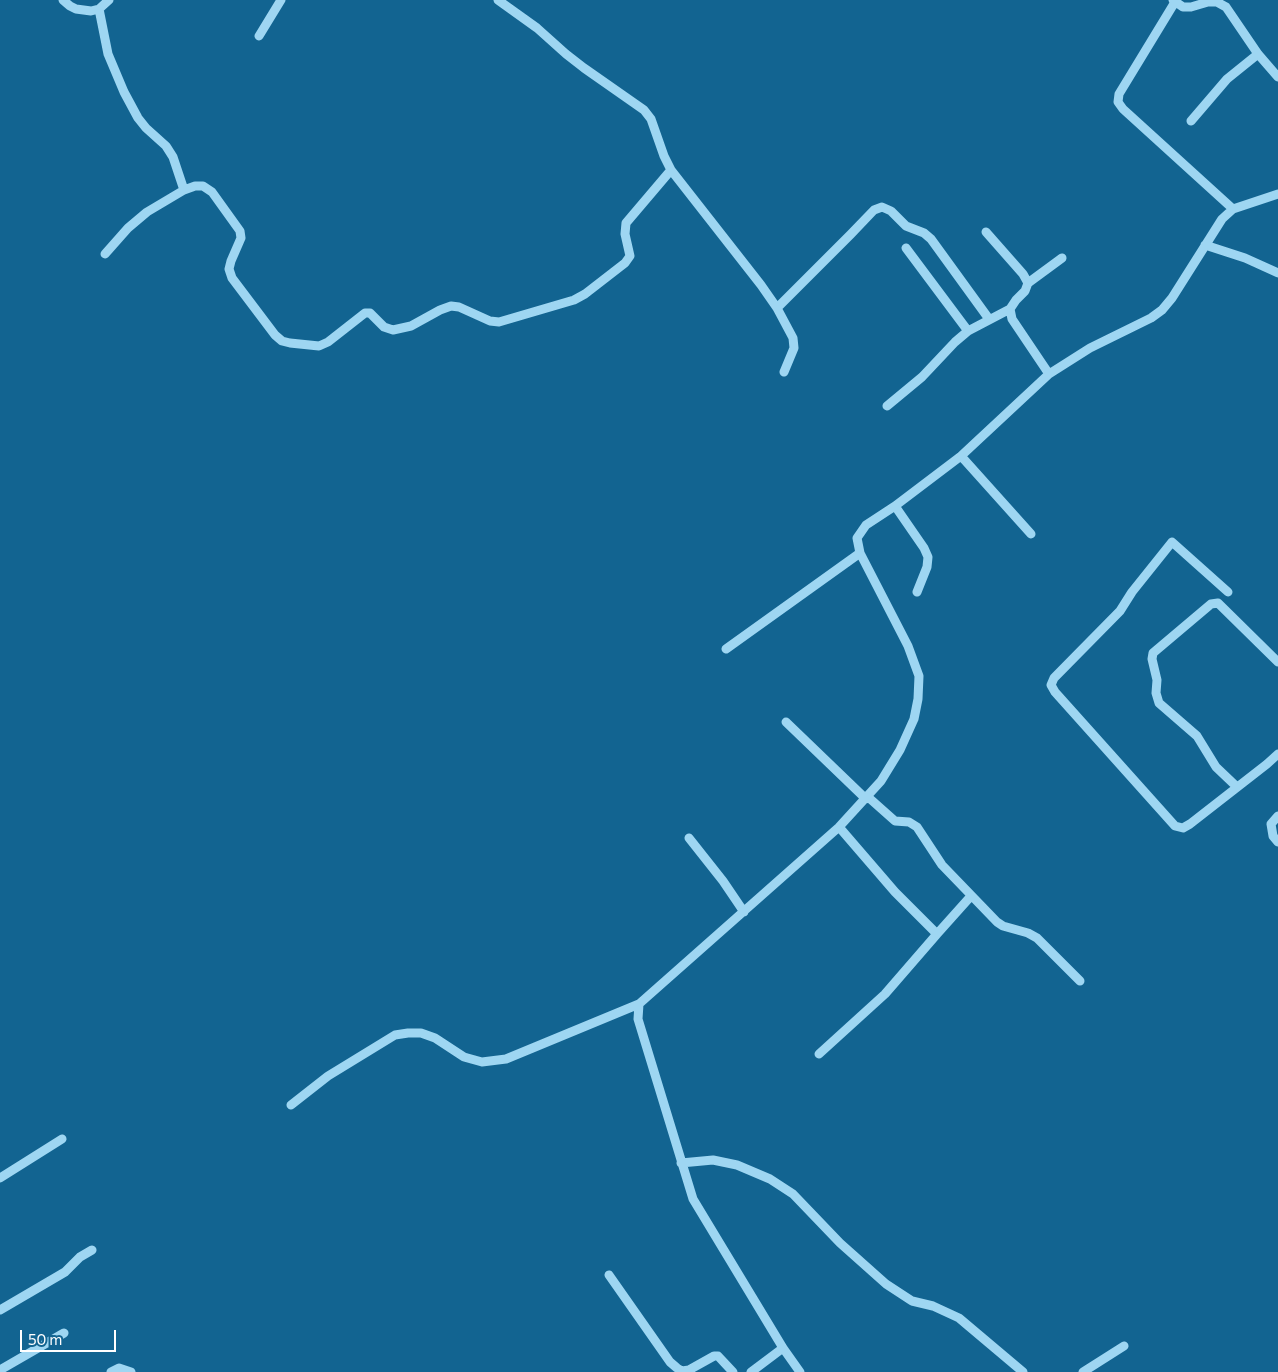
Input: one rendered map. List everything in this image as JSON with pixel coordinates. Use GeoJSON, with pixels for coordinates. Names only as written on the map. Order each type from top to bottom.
{"type":"FeatureCollection","features":[{"type":"Feature","properties":{"kind":"street"},"geometry":{"type":"LineString","coordinates":[[63,0],[76,9],[91,11],[99,9],[109,0]]}},
{"type":"Feature","properties":{"kind":"street"},"geometry":{"type":"LineString","coordinates":[[259,36],[281,0]]}},
{"type":"Feature","properties":{"kind":"street"},"geometry":{"type":"LineString","coordinates":[[498,0],[537,28],[584,68],[644,110],[651,119],[671,170],[777,308],[793,338],[794,348],[784,372]]}},
{"type":"Feature","properties":{"kind":"street"},"geometry":{"type":"LineString","coordinates":[[1233,209],[1123,109],[1118,102],[1119,94],[1174,1],[1183,7],[1217,2],[1226,7],[1258,54],[1278,77]]}},
{"type":"Feature","properties":{"kind":"street"},"geometry":{"type":"LineString","coordinates":[[99,9],[108,54],[124,92],[138,118],[166,146],[173,157],[184,190]]}},
{"type":"Feature","properties":{"kind":"street"},"geometry":{"type":"LineString","coordinates":[[1191,120],[1227,79],[1258,54]]}},
{"type":"Feature","properties":{"kind":"street"},"geometry":{"type":"LineString","coordinates":[[106,254],[138,219],[184,190],[195,186],[203,186],[212,192],[240,231],[241,238],[230,261],[229,269],[232,278],[275,335],[282,341],[319,346],[328,342],[365,313],[370,313],[384,327],[393,330],[411,326],[451,306],[459,307],[490,321],[499,322],[574,300],[585,294],[625,263],[630,256],[625,234],[626,223],[671,170]]}},
{"type":"Feature","properties":{"kind":"street"},"geometry":{"type":"LineString","coordinates":[[290,1105],[328,1076],[395,1035],[408,1032],[421,1033],[435,1038],[464,1057],[482,1062],[506,1059],[638,1004],[839,827],[867,798],[900,750],[914,719],[918,699],[919,676],[908,646],[860,553],[857,538],[866,525],[895,506],[961,456],[1048,374],[1090,348],[1152,318],[1162,310],[1172,298],[1222,219],[1233,209],[1278,194]]}},
{"type":"Feature","properties":{"kind":"street"},"geometry":{"type":"LineString","coordinates":[[777,308],[874,210],[882,207],[891,211],[906,226],[924,233],[930,239],[989,319]]}},
{"type":"Feature","properties":{"kind":"street"},"geometry":{"type":"LineString","coordinates":[[986,232],[1023,274],[1028,283]]}},
{"type":"Feature","properties":{"kind":"street"},"geometry":{"type":"LineString","coordinates":[[1205,245],[1245,258],[1278,273]]}},
{"type":"Feature","properties":{"kind":"street"},"geometry":{"type":"LineString","coordinates":[[906,248],[968,331]]}},
{"type":"Feature","properties":{"kind":"street"},"geometry":{"type":"LineString","coordinates":[[887,406],[922,377],[968,331],[1010,309],[1025,291],[1028,283],[1062,258]]}},
{"type":"Feature","properties":{"kind":"street"},"geometry":{"type":"LineString","coordinates":[[1010,309],[1012,319],[1048,374]]}},
{"type":"Feature","properties":{"kind":"street"},"geometry":{"type":"LineString","coordinates":[[961,456],[1031,534]]}},
{"type":"Feature","properties":{"kind":"street"},"geometry":{"type":"LineString","coordinates":[[895,506],[924,548],[928,557],[927,567],[917,592]]}},
{"type":"Feature","properties":{"kind":"street"},"geometry":{"type":"LineString","coordinates":[[1228,592],[1172,542],[1132,592],[1120,612],[1054,678],[1051,685],[1055,692],[1175,826],[1183,828],[1190,824],[1278,754]]}},
{"type":"Feature","properties":{"kind":"street"},"geometry":{"type":"LineString","coordinates":[[726,649],[860,553]]}},
{"type":"Feature","properties":{"kind":"street"},"geometry":{"type":"LineString","coordinates":[[1237,787],[1216,766],[1197,736],[1160,703],[1156,693],[1156,680],[1152,659],[1154,653],[1212,604],[1218,603],[1278,662]]}},
{"type":"Feature","properties":{"kind":"street"},"geometry":{"type":"LineString","coordinates":[[786,722],[867,798],[895,821],[909,822],[917,827],[942,865],[1003,926],[1028,933],[1037,938],[1080,981]]}},
{"type":"Feature","properties":{"kind":"street"},"geometry":{"type":"LineString","coordinates":[[1278,816],[1271,824],[1273,836],[1278,842]]}},
{"type":"Feature","properties":{"kind":"street"},"geometry":{"type":"LineString","coordinates":[[839,827],[895,892],[936,934]]}},
{"type":"Feature","properties":{"kind":"street"},"geometry":{"type":"LineString","coordinates":[[689,838],[716,871],[744,912]]}},
{"type":"Feature","properties":{"kind":"street"},"geometry":{"type":"LineString","coordinates":[[819,1054],[885,994],[936,934],[972,896]]}},
{"type":"Feature","properties":{"kind":"street"},"geometry":{"type":"LineString","coordinates":[[638,1004],[638,1019],[693,1200],[800,1372]]}},
{"type":"Feature","properties":{"kind":"street"},"geometry":{"type":"LineString","coordinates":[[0,1178],[62,1139]]}},
{"type":"Feature","properties":{"kind":"street"},"geometry":{"type":"LineString","coordinates":[[681,1163],[713,1160],[737,1165],[770,1179],[793,1194],[840,1243],[886,1284],[912,1301],[933,1306],[959,1318],[1023,1372]]}},
{"type":"Feature","properties":{"kind":"street"},"geometry":{"type":"LineString","coordinates":[[0,1310],[65,1272],[80,1257],[92,1250]]}},
{"type":"Feature","properties":{"kind":"street"},"geometry":{"type":"LineString","coordinates":[[609,1275],[670,1362],[677,1368],[682,1371],[688,1370],[714,1356],[718,1356],[733,1372]]}},
{"type":"Feature","properties":{"kind":"street"},"geometry":{"type":"LineString","coordinates":[[0,1370],[64,1333]]}},
{"type":"Feature","properties":{"kind":"street"},"geometry":{"type":"LineString","coordinates":[[1084,1372],[1124,1346]]}},
{"type":"Feature","properties":{"kind":"street"},"geometry":{"type":"LineString","coordinates":[[751,1372],[784,1348]]}},
{"type":"Feature","properties":{"kind":"street"},"geometry":{"type":"LineString","coordinates":[[110,1372],[120,1368],[130,1372]]}}]}
